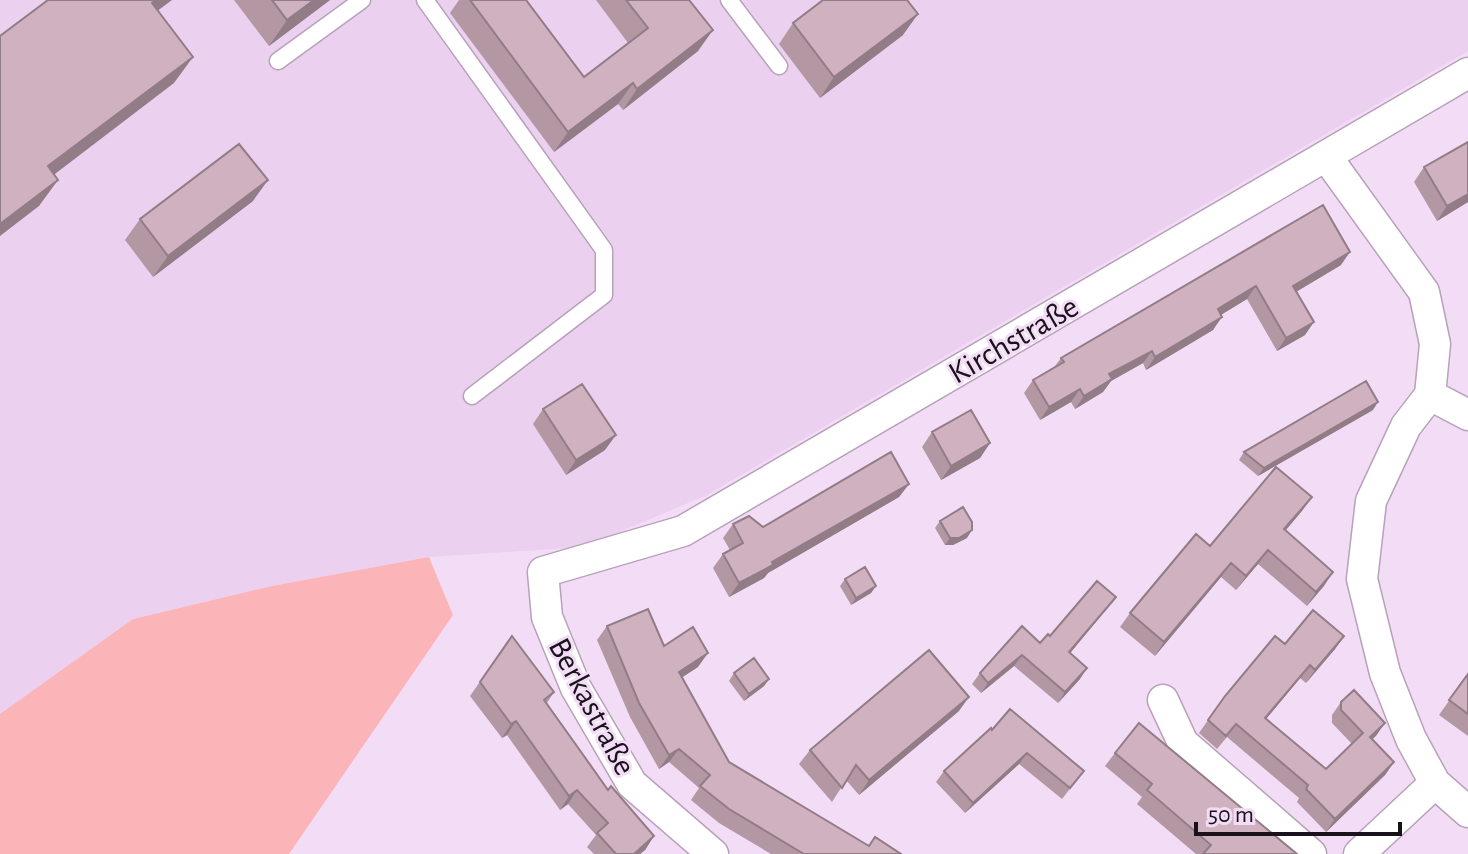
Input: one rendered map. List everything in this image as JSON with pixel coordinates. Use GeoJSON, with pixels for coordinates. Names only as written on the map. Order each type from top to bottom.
{"type":"FeatureCollection","features":[{"type":"Feature","properties":{"kind":"street","name":"Kirchstraße"},"geometry":{"type":"LineString","coordinates":[[543,572],[683,531],[1468,73]]}},
{"type":"Feature","properties":{"kind":"street"},"geometry":{"type":"LineString","coordinates":[[1326,156],[1424,292],[1435,344],[1430,395],[1406,426],[1371,501],[1362,579],[1385,673],[1411,739],[1435,783],[1468,812]]}},
{"type":"Feature","properties":{"kind":"street"},"geometry":{"type":"LineString","coordinates":[[1430,395],[1468,415]]}},
{"type":"Feature","properties":{"kind":"street","name":"Berkastraße"},"geometry":{"type":"LineString","coordinates":[[543,572],[547,617],[576,688],[632,784],[713,854]]}},
{"type":"Feature","properties":{"kind":"street"},"geometry":{"type":"LineString","coordinates":[[1163,700],[1183,743],[1311,854]]}},
{"type":"Feature","properties":{"kind":"street"},"geometry":{"type":"LineString","coordinates":[[1359,854],[1435,783]]}},
{"type":"Feature","properties":{"kind":"lane"},"geometry":{"type":"LineString","coordinates":[[278,61],[362,0]]}},
{"type":"Feature","properties":{"kind":"lane"},"geometry":{"type":"LineString","coordinates":[[425,0],[604,250],[604,295],[472,396]]}},
{"type":"Feature","properties":{"kind":"lane"},"geometry":{"type":"LineString","coordinates":[[729,0],[779,66]]}},
{"type":"Feature","properties":{"kind":"shaded area"},"geometry":{"type":"Polygon","coordinates":[[[0,0],[1468,0],[1468,51],[707,495],[584,547],[429,557],[272,586],[133,619],[0,714],[0,0]]]}},
{"type":"Feature","properties":{"kind":"shaded area"},"geometry":{"type":"Polygon","coordinates":[[[429,557],[453,615],[289,854],[0,854],[0,714],[133,619],[272,586],[429,557]]]}},
{"type":"Feature","properties":{"kind":"building"},"geometry":{"type":"Polygon","coordinates":[[[48,0],[156,0],[152,3],[193,57],[48,166],[58,180],[0,224],[0,36],[48,0]]]}},
{"type":"Feature","properties":{"kind":"building"},"geometry":{"type":"Polygon","coordinates":[[[272,0],[314,0],[287,20],[272,0]]]}},
{"type":"Feature","properties":{"kind":"building"},"geometry":{"type":"Polygon","coordinates":[[[470,0],[526,0],[584,77],[648,28],[626,0],[689,0],[713,30],[637,89],[633,83],[568,132],[470,0]]]}},
{"type":"Feature","properties":{"kind":"building"},"geometry":{"type":"Polygon","coordinates":[[[823,0],[907,0],[918,14],[834,77],[793,23],[823,0]]]}},
{"type":"Feature","properties":{"kind":"building"},"geometry":{"type":"Polygon","coordinates":[[[1468,142],[1468,194],[1447,206],[1424,167],[1468,142]]]}},
{"type":"Feature","properties":{"kind":"building"},"geometry":{"type":"Polygon","coordinates":[[[239,144],[268,180],[168,256],[140,219],[239,144]]]}},
{"type":"Feature","properties":{"kind":"building"},"geometry":{"type":"Polygon","coordinates":[[[1323,205],[1350,252],[1293,286],[1314,322],[1286,338],[1256,286],[1218,309],[1222,317],[1155,357],[1152,351],[1109,374],[1112,379],[1084,396],[1080,389],[1049,407],[1033,380],[1064,362],[1061,358],[1323,205]]]}},
{"type":"Feature","properties":{"kind":"building"},"geometry":{"type":"Polygon","coordinates":[[[1366,381],[1378,402],[1264,468],[1244,452],[1366,381]]]}},
{"type":"Feature","properties":{"kind":"building"},"geometry":{"type":"Polygon","coordinates":[[[582,384],[616,435],[576,460],[543,409],[582,384]]]}},
{"type":"Feature","properties":{"kind":"building"},"geometry":{"type":"Polygon","coordinates":[[[971,410],[990,443],[951,466],[932,432],[971,410]]]}},
{"type":"Feature","properties":{"kind":"building"},"geometry":{"type":"Polygon","coordinates":[[[891,452],[909,484],[739,583],[723,554],[743,543],[733,524],[749,516],[763,527],[891,452]]]}},
{"type":"Feature","properties":{"kind":"building"},"geometry":{"type":"Polygon","coordinates":[[[1276,467],[1312,497],[1284,529],[1333,572],[1316,592],[1268,550],[1246,576],[1231,563],[1164,642],[1130,613],[1196,534],[1210,546],[1276,467]]]}},
{"type":"Feature","properties":{"kind":"building"},"geometry":{"type":"Polygon","coordinates":[[[963,507],[972,522],[972,530],[959,538],[950,538],[940,521],[963,507]]]}},
{"type":"Feature","properties":{"kind":"building"},"geometry":{"type":"Polygon","coordinates":[[[865,567],[876,586],[856,598],[845,579],[865,567]]]}},
{"type":"Feature","properties":{"kind":"building"},"geometry":{"type":"Polygon","coordinates":[[[1097,581],[1116,597],[1069,652],[1087,668],[1065,692],[1022,655],[988,683],[980,673],[1022,626],[1040,643],[1048,634],[1050,636],[1097,581]]]}},
{"type":"Feature","properties":{"kind":"building"},"geometry":{"type":"Polygon","coordinates":[[[648,609],[664,646],[693,627],[708,653],[679,672],[729,762],[869,846],[875,837],[901,854],[804,854],[729,809],[700,786],[710,775],[679,749],[669,755],[639,703],[607,626],[648,609]]]}},
{"type":"Feature","properties":{"kind":"building"},"geometry":{"type":"Polygon","coordinates":[[[1313,610],[1344,636],[1315,670],[1310,665],[1265,718],[1326,769],[1363,733],[1341,710],[1341,702],[1354,690],[1385,723],[1370,737],[1394,762],[1335,819],[1306,789],[1308,785],[1236,724],[1226,736],[1208,720],[1275,636],[1285,644],[1313,610]]]}},
{"type":"Feature","properties":{"kind":"building"},"geometry":{"type":"Polygon","coordinates":[[[512,636],[554,692],[544,700],[608,790],[611,786],[654,836],[634,854],[616,854],[597,833],[608,823],[577,790],[569,796],[516,721],[511,724],[480,682],[512,636]]]}},
{"type":"Feature","properties":{"kind":"building"},"geometry":{"type":"Polygon","coordinates":[[[929,650],[969,697],[869,780],[856,765],[842,788],[810,750],[929,650]]]}},
{"type":"Feature","properties":{"kind":"building"},"geometry":{"type":"Polygon","coordinates":[[[754,658],[769,679],[749,694],[734,673],[754,658]]]}},
{"type":"Feature","properties":{"kind":"building"},"geometry":{"type":"Polygon","coordinates":[[[1468,674],[1468,714],[1449,700],[1468,674]]]}},
{"type":"Feature","properties":{"kind":"building"},"geometry":{"type":"Polygon","coordinates":[[[1010,709],[1084,771],[1070,788],[1027,753],[973,803],[944,771],[992,730],[1010,709]]]}},
{"type":"Feature","properties":{"kind":"building"},"geometry":{"type":"Polygon","coordinates":[[[1139,723],[1297,854],[1203,854],[1211,845],[1147,790],[1152,784],[1115,753],[1139,723]]]}}]}
